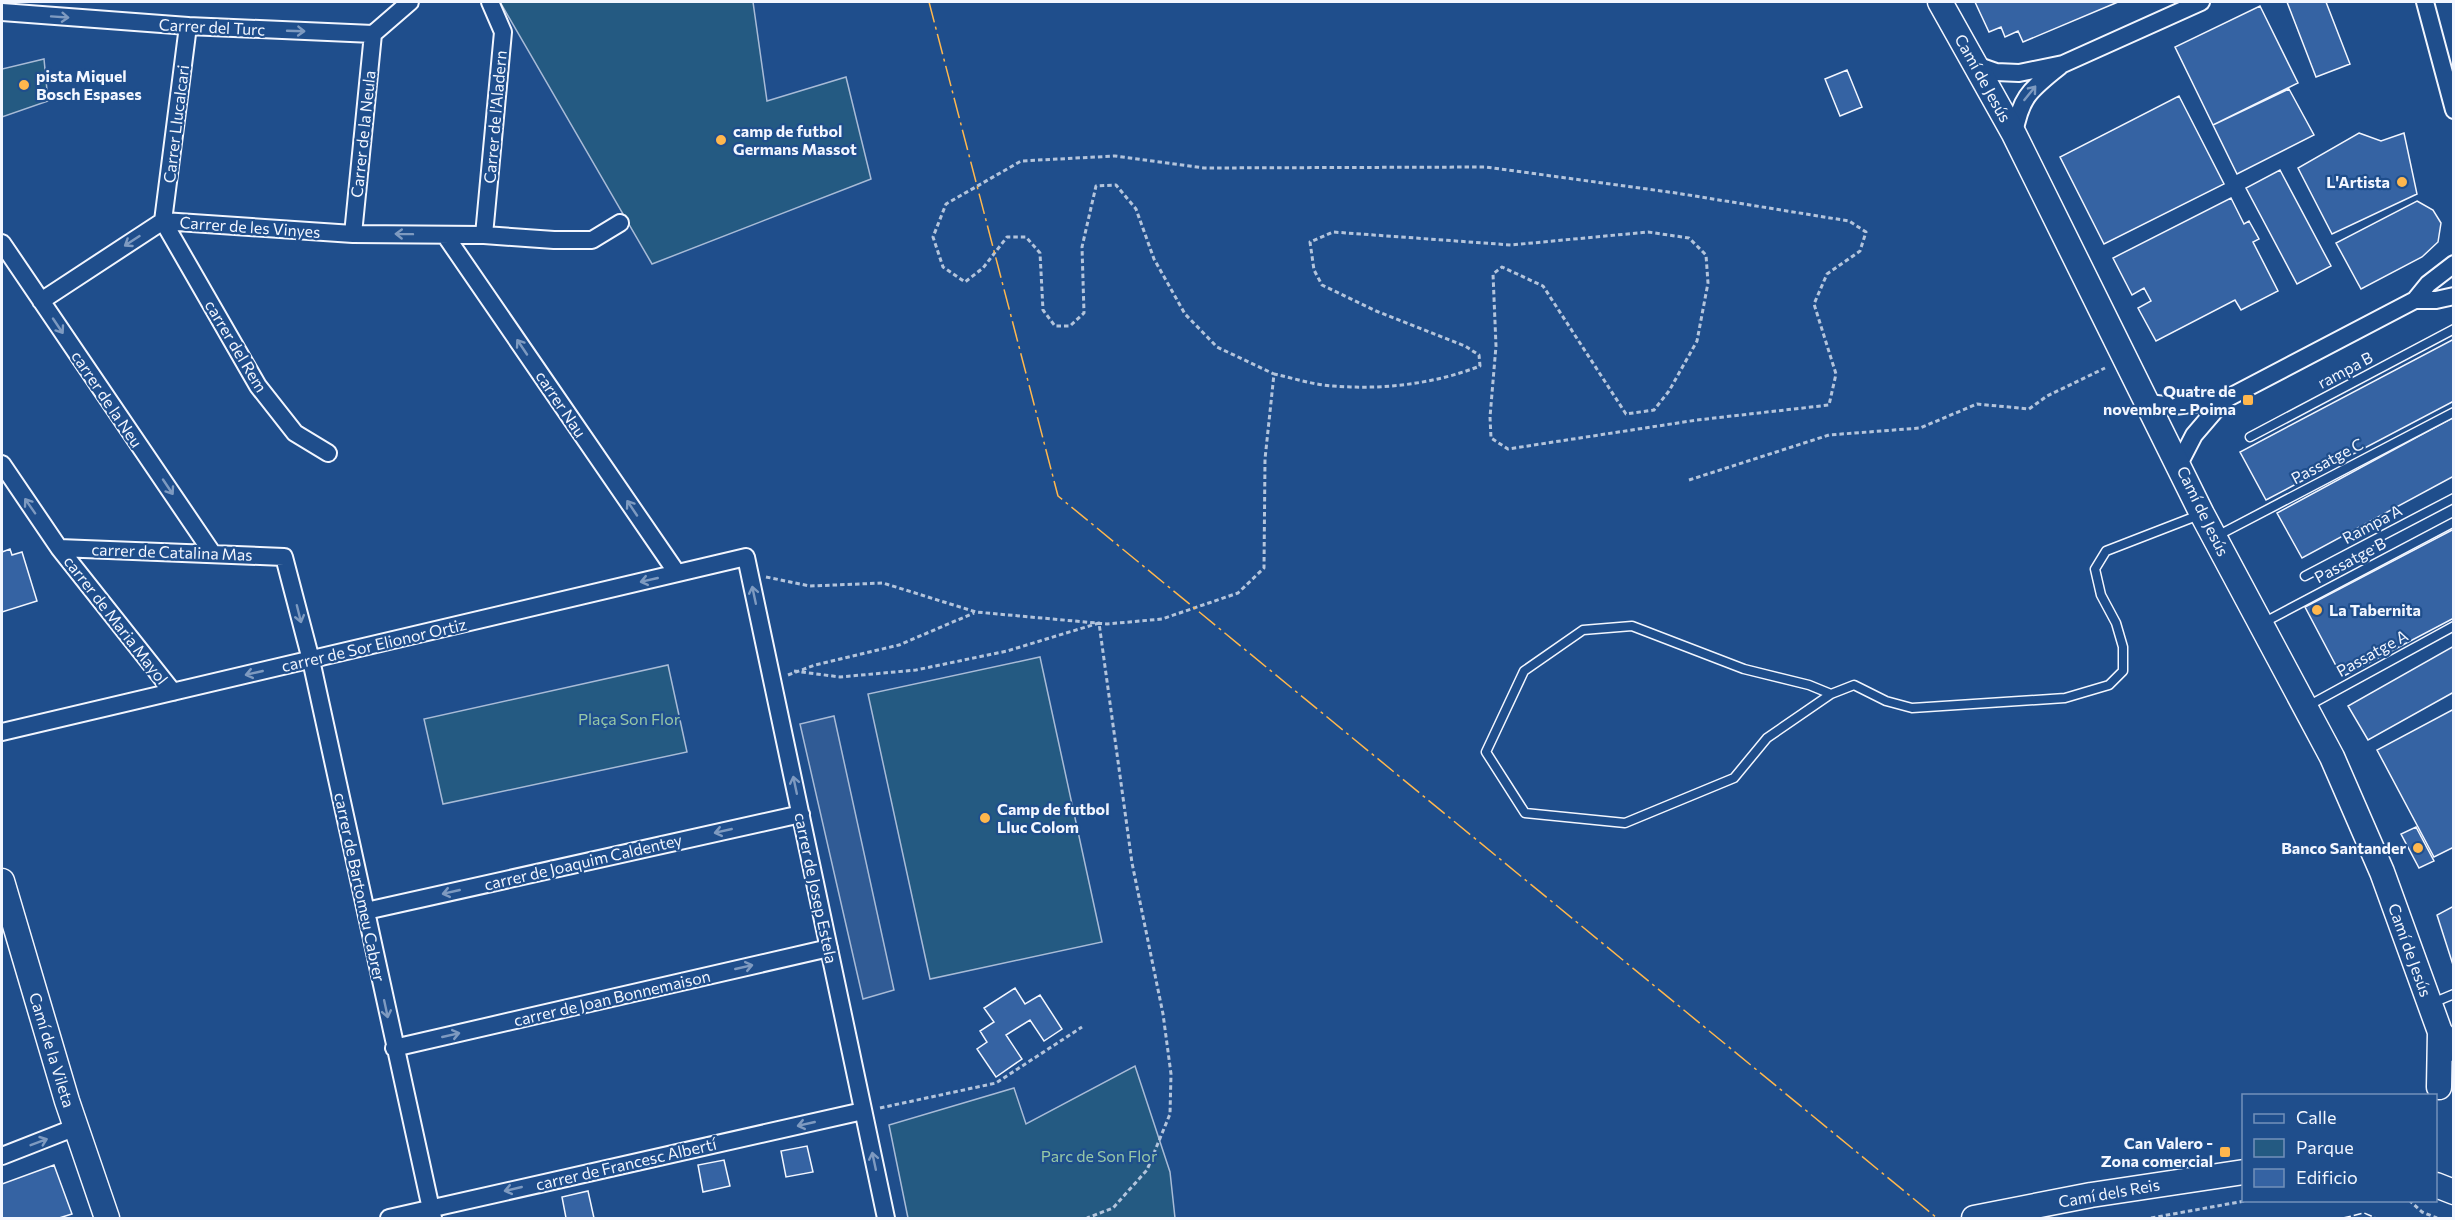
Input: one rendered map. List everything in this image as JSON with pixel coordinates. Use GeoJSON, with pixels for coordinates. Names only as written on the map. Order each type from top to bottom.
{"type":"FeatureCollection","features":[{"type":"Feature","properties":{"kind":"street"},"geometry":{"type":"LineString","coordinates":[[373,34],[410,2]]}},
{"type":"Feature","properties":{"kind":"street","name":"Carrer de l'Aladern"},"geometry":{"type":"LineString","coordinates":[[484,235],[503,32],[490,2]]}},
{"type":"Feature","properties":{"kind":"street","name":"Camí de Jesús"},"geometry":{"type":"LineString","coordinates":[[1940,2],[2014,134],[2202,514],[2332,757],[2382,872],[2430,1004],[2447,1041]]}},
{"type":"Feature","properties":{"kind":"street"},"geometry":{"type":"LineString","coordinates":[[1976,65],[1996,72],[2019,73],[2063,64],[2201,2]]}},
{"type":"Feature","properties":{"kind":"street"},"geometry":{"type":"LineString","coordinates":[[2426,2],[2454,110]]}},
{"type":"Feature","properties":{"kind":"street","name":"Carrer del Turc"},"geometry":{"type":"LineString","coordinates":[[2,12],[188,26],[373,34]]}},
{"type":"Feature","properties":{"kind":"street","name":"Carrer Llucalcari"},"geometry":{"type":"LineString","coordinates":[[163,221],[188,26]]}},
{"type":"Feature","properties":{"kind":"street","name":"Carrer de la Neula"},"geometry":{"type":"LineString","coordinates":[[353,234],[373,34]]}},
{"type":"Feature","properties":{"kind":"street"},"geometry":{"type":"LineString","coordinates":[[2014,134],[2018,111],[2028,92],[2063,64]]}},
{"type":"Feature","properties":{"kind":"street","name":"Carrer de les Vinyes"},"geometry":{"type":"LineString","coordinates":[[41,301],[163,221],[353,234],[484,235]]}},
{"type":"Feature","properties":{"kind":"street","name":"carrer del Rem"},"geometry":{"type":"LineString","coordinates":[[163,221],[258,386],[295,433],[328,453]]}},
{"type":"Feature","properties":{"kind":"street"},"geometry":{"type":"LineString","coordinates":[[484,235],[592,240],[620,223]]}},
{"type":"Feature","properties":{"kind":"street","name":"carrer Nau"},"geometry":{"type":"LineString","coordinates":[[445,235],[677,573]]}},
{"type":"Feature","properties":{"kind":"street","name":"carrer de la Neu"},"geometry":{"type":"LineString","coordinates":[[2,243],[213,554]]}},
{"type":"Feature","properties":{"kind":"street"},"geometry":{"type":"LineString","coordinates":[[2148,403],[2174,406],[2224,400],[2415,300],[2428,284],[2454,264]]}},
{"type":"Feature","properties":{"kind":"street"},"geometry":{"type":"LineString","coordinates":[[2415,300],[2436,300],[2454,296]]}},
{"type":"Feature","properties":{"kind":"street"},"geometry":{"type":"LineString","coordinates":[[2179,464],[2194,435],[2224,400]]}},
{"type":"Feature","properties":{"kind":"street","name":"carrer de Maria Mayol"},"geometry":{"type":"LineString","coordinates":[[2,464],[59,548],[173,692]]}},
{"type":"Feature","properties":{"kind":"street","name":"carrer de Catalina Mas"},"geometry":{"type":"LineString","coordinates":[[59,548],[284,557]]}},
{"type":"Feature","properties":{"kind":"street","name":"carrer de Bartomeu Cabrer"},"geometry":{"type":"LineString","coordinates":[[284,557],[311,660],[394,1048],[432,1213]]}},
{"type":"Feature","properties":{"kind":"street","name":"carrer de Sor Elionor Ortiz"},"geometry":{"type":"LineString","coordinates":[[2,732],[677,573],[748,565]]}},
{"type":"Feature","properties":{"kind":"street","name":"carrer de Josep Estela"},"geometry":{"type":"LineString","coordinates":[[748,565],[886,1218]]}},
{"type":"Feature","properties":{"kind":"street","name":"carrer de Joaquim Caldentey"},"geometry":{"type":"LineString","coordinates":[[366,911],[801,814]]}},
{"type":"Feature","properties":{"kind":"street","name":"Camí de la Vileta"},"geometry":{"type":"LineString","coordinates":[[2,881],[76,1127],[107,1218]]}},
{"type":"Feature","properties":{"kind":"street","name":"carrer de Joan Bonnemaison"},"geometry":{"type":"LineString","coordinates":[[394,1048],[829,948]]}},
{"type":"Feature","properties":{"kind":"street"},"geometry":{"type":"LineString","coordinates":[[2440,1088],[2447,1041]]}},
{"type":"Feature","properties":{"kind":"street","name":"carrer de Francesc Albertí"},"geometry":{"type":"LineString","coordinates":[[388,1218],[432,1213],[863,1111]]}},
{"type":"Feature","properties":{"kind":"street"},"geometry":{"type":"LineString","coordinates":[[2,1156],[76,1127]]}},
{"type":"Feature","properties":{"kind":"street","name":"Camí dels Reis"},"geometry":{"type":"LineString","coordinates":[[1974,1218],[2060,1206],[2242,1172]]}},
{"type":"Feature","properties":{"kind":"lane","name":"rampa B"},"geometry":{"type":"LineString","coordinates":[[2250,437],[2454,328]]}},
{"type":"Feature","properties":{"kind":"lane","name":"Passatge C"},"geometry":{"type":"LineString","coordinates":[[2215,537],[2454,412]]}},
{"type":"Feature","properties":{"kind":"lane","name":"Rampa A"},"geometry":{"type":"LineString","coordinates":[[2305,576],[2454,498]]}},
{"type":"Feature","properties":{"kind":"lane"},"geometry":{"type":"LineString","coordinates":[[1831,694],[1809,685],[1744,669],[1632,626],[1583,630],[1524,671],[1486,752],[1525,813],[1625,823],[1734,778],[1767,738],[1831,694],[1854,685],[1886,701],[1912,708],[2064,698],[2109,686],[2123,670],[2123,648],[2116,623],[2101,595],[2095,569],[2106,551],[2202,514]]}},
{"type":"Feature","properties":{"kind":"lane","name":"Passatge B"},"geometry":{"type":"LineString","coordinates":[[2261,624],[2454,522]]}},
{"type":"Feature","properties":{"kind":"lane","name":"Passatge A"},"geometry":{"type":"LineString","coordinates":[[2305,707],[2454,626]]}},
{"type":"Feature","properties":{"kind":"lane"},"geometry":{"type":"LineString","coordinates":[[2430,1004],[2454,994]]}},
{"type":"Feature","properties":{"kind":"path"},"geometry":{"type":"LineString","coordinates":[[1115,156],[1204,168],[1486,167],[1676,193],[1849,221],[1866,232],[1860,251],[1827,274],[1814,304],[1836,374],[1829,405],[1697,420],[1508,449],[1491,438],[1490,417],[1496,346],[1492,274],[1502,267],[1543,286],[1626,414],[1654,411],[1669,391],[1697,341],[1708,283],[1706,255],[1689,238],[1648,232],[1511,245],[1333,232],[1310,242],[1314,270],[1323,285],[1376,311],[1465,346],[1479,355],[1480,366],[1404,386],[1332,386],[1274,374],[1217,347],[1185,314],[1154,259],[1137,209],[1116,185],[1096,186],[1082,248],[1084,313],[1070,326],[1055,326],[1043,310],[1040,253],[1026,237],[1006,237],[983,268],[965,282],[943,267],[933,237],[946,204],[1021,161],[1115,156]]}},
{"type":"Feature","properties":{"kind":"path"},"geometry":{"type":"LineString","coordinates":[[1689,480],[1829,435],[1920,428],[1977,404],[2029,409],[2048,396],[2126,358]]}},
{"type":"Feature","properties":{"kind":"path"},"geometry":{"type":"LineString","coordinates":[[748,565],[810,586],[883,583],[976,612],[1099,623],[1162,619],[1238,593],[1264,568],[1265,459],[1274,374]]}},
{"type":"Feature","properties":{"kind":"path"},"geometry":{"type":"LineString","coordinates":[[773,684],[794,671],[899,645],[976,612]]}},
{"type":"Feature","properties":{"kind":"path"},"geometry":{"type":"LineString","coordinates":[[794,671],[840,677],[916,670],[1007,651],[1099,623]]}},
{"type":"Feature","properties":{"kind":"path"},"geometry":{"type":"LineString","coordinates":[[1087,1218],[1113,1208],[1146,1170],[1170,1114],[1171,1074],[1163,1014],[1132,863],[1099,623]]}},
{"type":"Feature","properties":{"kind":"path"},"geometry":{"type":"LineString","coordinates":[[863,1111],[996,1083],[1082,1027]]}},
{"type":"Feature","properties":{"kind":"path"},"geometry":{"type":"LineString","coordinates":[[2151,1218],[2242,1201]]}},
{"type":"Feature","properties":{"kind":"path"},"geometry":{"type":"LineString","coordinates":[[2411,1202],[2422,1212],[2436,1218]]}},
{"type":"Feature","properties":{"kind":"green space","name":"camp de futbol Germans Massot"},"geometry":{"type":"Polygon","coordinates":[[[500,2],[753,2],[767,101],[846,77],[871,179],[652,264],[500,2]]]}},
{"type":"Feature","properties":{"kind":"green space","name":"pista Miquel Bosch Espases"},"geometry":{"type":"Polygon","coordinates":[[[44,59],[48,101],[2,117],[2,69],[44,59]]]}},
{"type":"Feature","properties":{"kind":"green space","name":"Camp de futbol Lluc Colom"},"geometry":{"type":"Polygon","coordinates":[[[1040,657],[1102,942],[930,979],[868,694],[1040,657]]]}},
{"type":"Feature","properties":{"kind":"green space","name":"Plaça Son Flor"},"geometry":{"type":"Polygon","coordinates":[[[668,665],[687,752],[443,804],[424,719],[668,665]]]}},
{"type":"Feature","properties":{"kind":"green space","name":"Parc de Son Flor"},"geometry":{"type":"Polygon","coordinates":[[[1135,1066],[1170,1172],[1175,1218],[908,1218],[889,1125],[1014,1088],[1026,1124],[1135,1066]]]}},
{"type":"Feature","properties":{"kind":"shaded area"},"geometry":{"type":"Polygon","coordinates":[[[834,716],[894,990],[863,999],[800,724],[834,716]]]}},
{"type":"Feature","properties":{"kind":"building"},"geometry":{"type":"Polygon","coordinates":[[[1975,2],[2118,2],[2023,42],[2018,31],[2005,37],[2001,27],[1989,32],[1975,2]]]}},
{"type":"Feature","properties":{"kind":"building"},"geometry":{"type":"Polygon","coordinates":[[[2287,2],[2326,2],[2350,64],[2316,77],[2287,2]]]}},
{"type":"Feature","properties":{"kind":"building"},"geometry":{"type":"Polygon","coordinates":[[[2260,6],[2298,83],[2213,125],[2175,47],[2260,6]]]}},
{"type":"Feature","properties":{"kind":"building"},"geometry":{"type":"Polygon","coordinates":[[[1847,70],[1862,107],[1840,116],[1825,79],[1847,70]]]}},
{"type":"Feature","properties":{"kind":"building"},"geometry":{"type":"Polygon","coordinates":[[[2289,89],[2314,135],[2237,174],[2213,125],[2289,89]]]}},
{"type":"Feature","properties":{"kind":"building"},"geometry":{"type":"Polygon","coordinates":[[[2179,96],[2224,184],[2104,244],[2060,157],[2179,96]]]}},
{"type":"Feature","properties":{"kind":"building"},"geometry":{"type":"Polygon","coordinates":[[[2359,133],[2381,141],[2404,133],[2417,194],[2332,234],[2298,168],[2359,133]]]}},
{"type":"Feature","properties":{"kind":"building"},"geometry":{"type":"Polygon","coordinates":[[[2280,170],[2331,266],[2297,284],[2246,188],[2280,170]]]}},
{"type":"Feature","properties":{"kind":"building"},"geometry":{"type":"Polygon","coordinates":[[[2231,198],[2244,224],[2249,221],[2259,239],[2253,242],[2278,291],[2241,310],[2235,300],[2156,341],[2138,308],[2151,301],[2144,288],[2132,295],[2113,258],[2231,198]]]}},
{"type":"Feature","properties":{"kind":"building"},"geometry":{"type":"Polygon","coordinates":[[[2417,201],[2433,210],[2441,223],[2438,242],[2422,257],[2361,289],[2336,243],[2417,201]]]}},
{"type":"Feature","properties":{"kind":"building"},"geometry":{"type":"Polygon","coordinates":[[[2454,339],[2454,401],[2266,500],[2240,452],[2454,339]]]}},
{"type":"Feature","properties":{"kind":"building"},"geometry":{"type":"Polygon","coordinates":[[[2454,417],[2454,476],[2302,558],[2277,513],[2454,417]]]}},
{"type":"Feature","properties":{"kind":"building"},"geometry":{"type":"Polygon","coordinates":[[[2454,529],[2454,618],[2342,677],[2305,607],[2454,529]]]}},
{"type":"Feature","properties":{"kind":"building"},"geometry":{"type":"Polygon","coordinates":[[[10,549],[12,555],[22,552],[37,601],[2,612],[2,552],[10,549]]]}},
{"type":"Feature","properties":{"kind":"building"},"geometry":{"type":"Polygon","coordinates":[[[2454,646],[2454,692],[2368,740],[2348,706],[2454,646]]]}},
{"type":"Feature","properties":{"kind":"building"},"geometry":{"type":"Polygon","coordinates":[[[2454,709],[2454,847],[2434,857],[2377,750],[2454,709]]]}},
{"type":"Feature","properties":{"kind":"building","name":"Banco Santander"},"geometry":{"type":"Polygon","coordinates":[[[2416,827],[2434,861],[2419,868],[2401,834],[2416,827]]]}},
{"type":"Feature","properties":{"kind":"building"},"geometry":{"type":"Polygon","coordinates":[[[2454,906],[2454,968],[2437,915],[2454,906]]]}},
{"type":"Feature","properties":{"kind":"building"},"geometry":{"type":"Polygon","coordinates":[[[1015,988],[1025,1004],[1040,995],[1062,1029],[1044,1041],[1030,1020],[1006,1035],[1022,1059],[996,1077],[977,1049],[987,1042],[980,1031],[994,1022],[984,1008],[1015,988]]]}},
{"type":"Feature","properties":{"kind":"building"},"geometry":{"type":"Polygon","coordinates":[[[807,1146],[813,1172],[786,1177],[781,1151],[807,1146]]]}},
{"type":"Feature","properties":{"kind":"building"},"geometry":{"type":"Polygon","coordinates":[[[724,1160],[730,1186],[703,1192],[698,1165],[724,1160]]]}},
{"type":"Feature","properties":{"kind":"building"},"geometry":{"type":"Polygon","coordinates":[[[54,1165],[72,1214],[59,1218],[2,1218],[2,1184],[54,1165]]]}},
{"type":"Feature","properties":{"kind":"building"},"geometry":{"type":"Polygon","coordinates":[[[588,1191],[594,1218],[566,1218],[562,1197],[588,1191]]]}},
{"type":"Feature","properties":{"kind":"fence"},"geometry":{"type":"LineString","coordinates":[[2343,1218],[2364,1213],[2376,1218]]}},
{"type":"Feature","properties":{"kind":"power"},"geometry":{"type":"LineString","coordinates":[[929,2],[1058,496],[1937,1218]]}},
{"type":"Feature","properties":{"kind":"place","name":"pista Miquel Bosch Espases"},"geometry":{"type":"Point","coordinates":[24,85]}},
{"type":"Feature","properties":{"kind":"place","name":"camp de futbol Germans Massot"},"geometry":{"type":"Point","coordinates":[721,140]}},
{"type":"Feature","properties":{"kind":"place","name":"L'Artista"},"geometry":{"type":"Point","coordinates":[2402,182]}},
{"type":"Feature","properties":{"kind":"place","name":"Quatre de novembre - Poima"},"geometry":{"type":"Point","coordinates":[2248,400]}},
{"type":"Feature","properties":{"kind":"place","name":"La Tabernita"},"geometry":{"type":"Point","coordinates":[2317,610]}},
{"type":"Feature","properties":{"kind":"place","name":"Camp de futbol Lluc Colom"},"geometry":{"type":"Point","coordinates":[985,818]}},
{"type":"Feature","properties":{"kind":"place","name":"Banco Santander"},"geometry":{"type":"Point","coordinates":[2418,848]}},
{"type":"Feature","properties":{"kind":"place","name":"Can Valero - Zona comercial"},"geometry":{"type":"Point","coordinates":[2225,1152]}}]}
